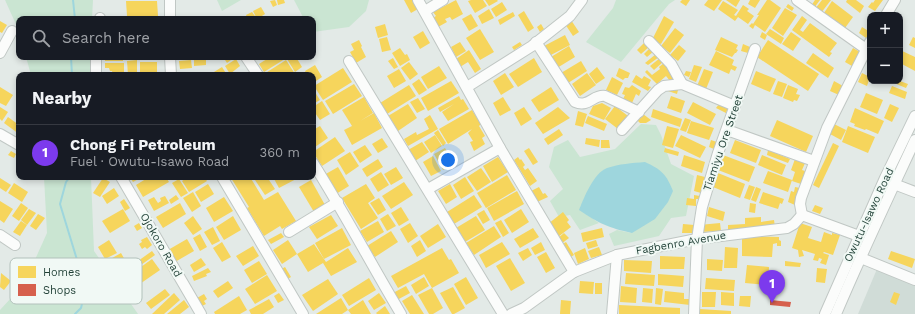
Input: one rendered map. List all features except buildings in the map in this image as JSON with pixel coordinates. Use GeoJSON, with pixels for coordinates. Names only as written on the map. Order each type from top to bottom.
{"type":"FeatureCollection","features":[{"type":"Feature","properties":{"kind":"street"},"geometry":{"type":"LineString","coordinates":[[170,0],[170,16]]}},
{"type":"Feature","properties":{"kind":"street"},"geometry":{"type":"LineString","coordinates":[[418,0],[500,148],[574,272]]}},
{"type":"Feature","properties":{"kind":"street"},"geometry":{"type":"LineString","coordinates":[[425,11],[444,0]]}},
{"type":"Feature","properties":{"kind":"street"},"geometry":{"type":"LineString","coordinates":[[467,87],[536,42],[570,16],[582,0]]}},
{"type":"Feature","properties":{"kind":"street"},"geometry":{"type":"LineString","coordinates":[[797,0],[867,45]]}},
{"type":"Feature","properties":{"kind":"street"},"geometry":{"type":"LineString","coordinates":[[888,12],[894,0]]}},
{"type":"Feature","properties":{"kind":"street"},"geometry":{"type":"LineString","coordinates":[[0,53],[12,31]]}},
{"type":"Feature","properties":{"kind":"street"},"geometry":{"type":"LineString","coordinates":[[649,41],[677,73],[682,84]]}},
{"type":"Feature","properties":{"kind":"street"},"geometry":{"type":"LineString","coordinates":[[536,42],[576,102],[586,104],[601,96],[605,96],[639,112]]}},
{"type":"Feature","properties":{"kind":"street"},"geometry":{"type":"LineString","coordinates":[[859,236],[802,215],[800,204],[814,161],[827,128],[867,48]]}},
{"type":"Feature","properties":{"kind":"street","name":"Tiamiyu Ore Street"},"geometry":{"type":"LineString","coordinates":[[694,314],[699,219],[718,153],[755,49]]}},
{"type":"Feature","properties":{"kind":"street"},"geometry":{"type":"LineString","coordinates":[[96,60],[96,72]]}},
{"type":"Feature","properties":{"kind":"street"},"geometry":{"type":"LineString","coordinates":[[170,60],[171,72]]}},
{"type":"Feature","properties":{"kind":"street"},"geometry":{"type":"LineString","coordinates":[[248,60],[256,72]]}},
{"type":"Feature","properties":{"kind":"street"},"geometry":{"type":"LineString","coordinates":[[349,61],[503,314]]}},
{"type":"Feature","properties":{"kind":"street"},"geometry":{"type":"LineString","coordinates":[[622,130],[658,90],[664,86],[682,84],[735,106]]}},
{"type":"Feature","properties":{"kind":"street","name":"Owutu-Isawo Road"},"geometry":{"type":"LineString","coordinates":[[825,314],[859,236],[915,116]]}},
{"type":"Feature","properties":{"kind":"street"},"geometry":{"type":"LineString","coordinates":[[727,130],[814,161]]}},
{"type":"Feature","properties":{"kind":"street"},"geometry":{"type":"LineString","coordinates":[[0,134],[16,143]]}},
{"type":"Feature","properties":{"kind":"street","name":"Owutu-Isawo Road"},"geometry":{"type":"LineString","coordinates":[[836,314],[915,140]]}},
{"type":"Feature","properties":{"kind":"street"},"geometry":{"type":"LineString","coordinates":[[428,189],[500,148]]}},
{"type":"Feature","properties":{"kind":"street"},"geometry":{"type":"LineString","coordinates":[[316,168],[338,202],[354,235],[401,314]]}},
{"type":"Feature","properties":{"kind":"street","name":"Ojokoro Road"},"geometry":{"type":"LineString","coordinates":[[123,180],[201,314]]}},
{"type":"Feature","properties":{"kind":"street"},"geometry":{"type":"LineString","coordinates":[[224,180],[303,314]]}},
{"type":"Feature","properties":{"kind":"street"},"geometry":{"type":"LineString","coordinates":[[894,184],[915,192]]}},
{"type":"Feature","properties":{"kind":"street"},"geometry":{"type":"LineString","coordinates":[[289,232],[338,202]]}},
{"type":"Feature","properties":{"kind":"street","name":"Fagbenro Avenue"},"geometry":{"type":"LineString","coordinates":[[511,314],[524,311],[574,272],[617,255],[697,239],[787,228],[794,224],[802,215]]}},
{"type":"Feature","properties":{"kind":"street"},"geometry":{"type":"LineString","coordinates":[[0,236],[15,245]]}},
{"type":"Feature","properties":{"kind":"street"},"geometry":{"type":"LineString","coordinates":[[612,314],[617,255]]}},
{"type":"Feature","properties":{"kind":"street"},"geometry":{"type":"LineString","coordinates":[[861,258],[915,280]]}},
{"type":"Feature","properties":{"kind":"shaded area"},"geometry":{"type":"Polygon","coordinates":[[[877,269],[915,284],[915,314],[858,314],[877,269]]]}},
{"type":"Feature","properties":{"kind":"green space"},"geometry":{"type":"Polygon","coordinates":[[[5,0],[93,0],[92,16],[16,16],[16,24],[5,0]]]}},
{"type":"Feature","properties":{"kind":"green space"},"geometry":{"type":"Polygon","coordinates":[[[217,0],[241,0],[222,11],[217,0]]]}},
{"type":"Feature","properties":{"kind":"green space"},"geometry":{"type":"Polygon","coordinates":[[[294,0],[369,0],[366,11],[349,27],[316,32],[316,16],[302,16],[294,0]]]}},
{"type":"Feature","properties":{"kind":"green space"},"geometry":{"type":"Polygon","coordinates":[[[616,0],[675,0],[669,4],[621,62],[586,42],[613,8],[616,0]]]}},
{"type":"Feature","properties":{"kind":"green space"},"geometry":{"type":"Polygon","coordinates":[[[27,60],[91,60],[91,72],[30,72],[27,60]]]}},
{"type":"Feature","properties":{"kind":"green space"},"geometry":{"type":"Polygon","coordinates":[[[641,124],[656,125],[671,164],[694,176],[686,216],[671,218],[659,236],[614,246],[609,234],[617,230],[632,233],[579,209],[599,223],[580,230],[570,215],[559,217],[550,201],[563,189],[549,167],[554,147],[568,140],[580,157],[615,149],[641,124]]]}},
{"type":"Feature","properties":{"kind":"green space"},"geometry":{"type":"Polygon","coordinates":[[[44,180],[91,180],[94,251],[99,258],[36,258],[47,233],[44,180]]]}},
{"type":"Feature","properties":{"kind":"green space"},"geometry":{"type":"Polygon","coordinates":[[[10,299],[10,304],[131,304],[138,314],[0,314],[0,310],[10,299]]]}},
{"type":"Feature","properties":{"kind":"water"},"geometry":{"type":"Polygon","coordinates":[[[645,162],[663,173],[673,191],[668,202],[655,219],[632,233],[604,224],[579,210],[590,186],[602,171],[607,168],[630,163],[645,162]]]}},
{"type":"Feature","properties":{"kind":"waterway"},"geometry":{"type":"LineString","coordinates":[[73,0],[75,16]]}},
{"type":"Feature","properties":{"kind":"waterway"},"geometry":{"type":"LineString","coordinates":[[71,60],[72,72]]}},
{"type":"Feature","properties":{"kind":"waterway"},"geometry":{"type":"LineString","coordinates":[[68,180],[60,204],[76,258]]}},
{"type":"Feature","properties":{"kind":"waterway"},"geometry":{"type":"LineString","coordinates":[[75,314],[81,308],[82,304]]}},
{"type":"Feature","properties":{"kind":"place","name":"Chong Fi Petroleum"},"geometry":{"type":"Point","coordinates":[772,303]}}]}
